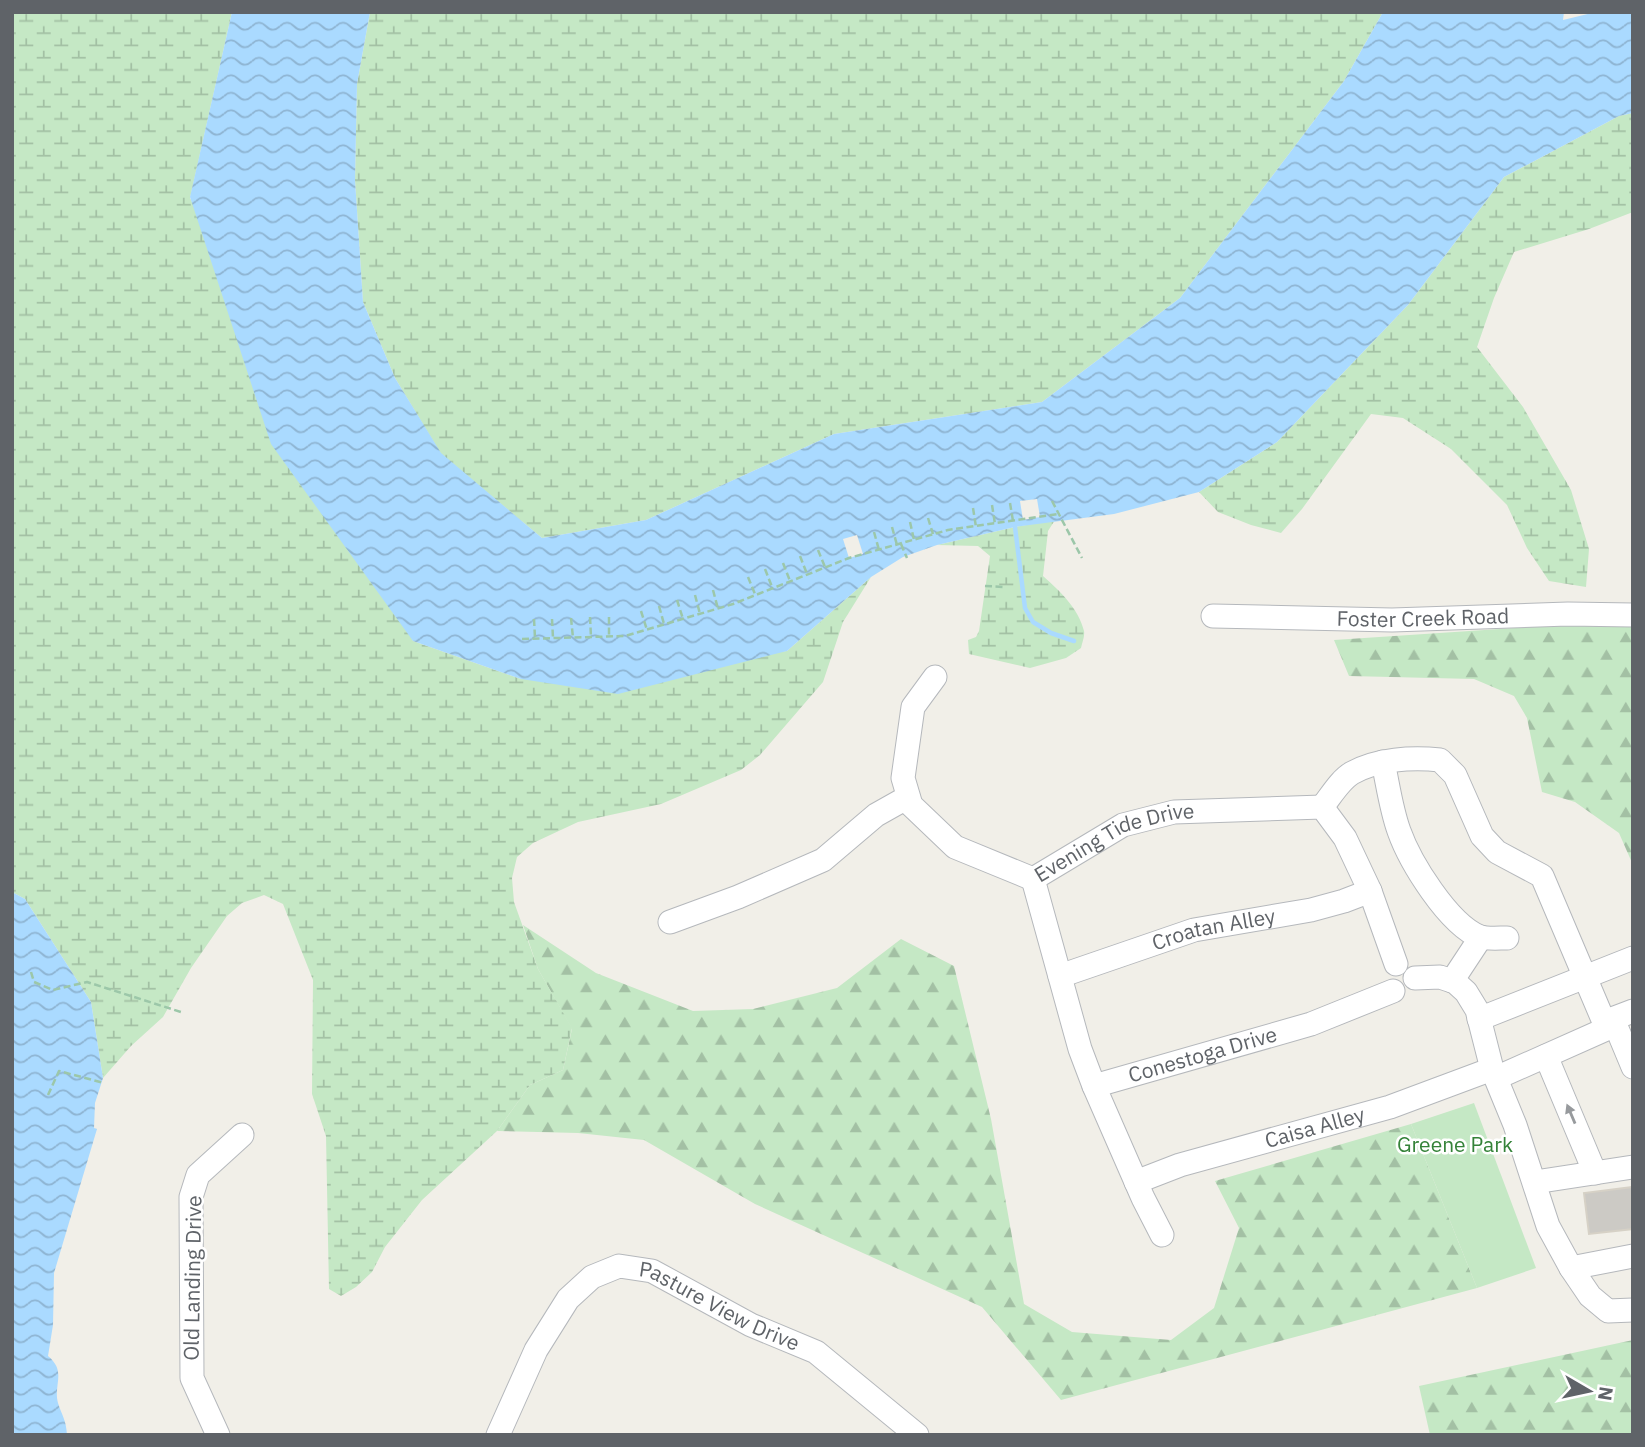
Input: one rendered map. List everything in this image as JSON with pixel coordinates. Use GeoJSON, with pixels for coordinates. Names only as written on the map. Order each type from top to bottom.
{"type":"FeatureCollection","features":[{"type":"Feature","properties":{"kind":"street","name":"Foster Creek Road"},"geometry":{"type":"LineString","coordinates":[[1213,615],[1392,620],[1569,614],[1633,615]]}},
{"type":"Feature","properties":{"kind":"street"},"geometry":{"type":"LineString","coordinates":[[670,922],[738,897],[823,860],[876,815],[908,797],[903,778],[913,707],[935,677]]}},
{"type":"Feature","properties":{"kind":"street"},"geometry":{"type":"LineString","coordinates":[[1396,964],[1370,891],[1345,838],[1322,807],[1351,774],[1383,762],[1440,760],[1455,775],[1482,836],[1497,852],[1542,876],[1585,977],[1617,1017],[1633,1067]]}},
{"type":"Feature","properties":{"kind":"street"},"geometry":{"type":"LineString","coordinates":[[1383,762],[1398,829],[1409,855],[1438,900],[1455,919],[1480,937],[1507,938]]}},
{"type":"Feature","properties":{"kind":"street","name":"Evening Tide Drive"},"geometry":{"type":"LineString","coordinates":[[908,797],[911,805],[955,847],[1033,878],[1123,824],[1174,811],[1322,807]]}},
{"type":"Feature","properties":{"kind":"street"},"geometry":{"type":"LineString","coordinates":[[1033,878],[1080,1049],[1136,1182],[1162,1235]]}},
{"type":"Feature","properties":{"kind":"street","name":"Croatan Alley"},"geometry":{"type":"LineString","coordinates":[[1060,976],[1194,930],[1311,910],[1370,891]]}},
{"type":"Feature","properties":{"kind":"street"},"geometry":{"type":"LineString","coordinates":[[1452,981],[1480,937]]}},
{"type":"Feature","properties":{"kind":"street"},"geometry":{"type":"LineString","coordinates":[[1479,1019],[1633,958]]}},
{"type":"Feature","properties":{"kind":"street"},"geometry":{"type":"LineString","coordinates":[[1396,964],[1405,964],[1415,978],[1414,985],[1407,992],[1393,991],[1385,979],[1388,970],[1396,964]]}},
{"type":"Feature","properties":{"kind":"street"},"geometry":{"type":"LineString","coordinates":[[1415,978],[1440,977],[1452,981],[1466,992],[1477,1010],[1494,1073],[1535,1182],[1548,1226],[1590,1296],[1608,1311],[1633,1310]]}},
{"type":"Feature","properties":{"kind":"street","name":"Conestoga Drive"},"geometry":{"type":"LineString","coordinates":[[1094,1086],[1311,1024],[1393,991]]}},
{"type":"Feature","properties":{"kind":"street","name":"Caisa Alley"},"geometry":{"type":"LineString","coordinates":[[1136,1182],[1180,1165],[1390,1107],[1546,1056],[1604,1030],[1617,1017]]}},
{"type":"Feature","properties":{"kind":"street"},"geometry":{"type":"LineString","coordinates":[[1546,1056],[1595,1173]]}},
{"type":"Feature","properties":{"kind":"street","name":"Old Landing Drive"},"geometry":{"type":"LineString","coordinates":[[218,1435],[192,1378],[191,1197],[198,1175],[242,1135]]}},
{"type":"Feature","properties":{"kind":"street"},"geometry":{"type":"LineString","coordinates":[[1535,1182],[1633,1167]]}},
{"type":"Feature","properties":{"kind":"street"},"geometry":{"type":"LineString","coordinates":[[1571,1268],[1633,1256]]}},
{"type":"Feature","properties":{"kind":"street","name":"Pasture View Drive"},"geometry":{"type":"LineString","coordinates":[[498,1435],[536,1350],[568,1299],[592,1276],[619,1265],[652,1271],[751,1325],[817,1352],[917,1435]]}},
{"type":"Feature","properties":{"kind":"path"},"geometry":{"type":"LineString","coordinates":[[1052,501],[1082,558]]}},
{"type":"Feature","properties":{"kind":"path"},"geometry":{"type":"LineString","coordinates":[[1010,503],[1013,521]]}},
{"type":"Feature","properties":{"kind":"path"},"geometry":{"type":"LineString","coordinates":[[992,505],[995,524]]}},
{"type":"Feature","properties":{"kind":"path"},"geometry":{"type":"LineString","coordinates":[[973,508],[976,527]]}},
{"type":"Feature","properties":{"kind":"path"},"geometry":{"type":"LineString","coordinates":[[522,639],[625,636],[718,609],[825,567],[933,534],[1059,514]]}},
{"type":"Feature","properties":{"kind":"path"},"geometry":{"type":"LineString","coordinates":[[928,517],[933,534]]}},
{"type":"Feature","properties":{"kind":"path"},"geometry":{"type":"LineString","coordinates":[[910,522],[914,540]]}},
{"type":"Feature","properties":{"kind":"path"},"geometry":{"type":"LineString","coordinates":[[892,527],[906,558]]}},
{"type":"Feature","properties":{"kind":"path"},"geometry":{"type":"LineString","coordinates":[[874,532],[879,550]]}},
{"type":"Feature","properties":{"kind":"path"},"geometry":{"type":"LineString","coordinates":[[818,550],[825,567]]}},
{"type":"Feature","properties":{"kind":"path"},"geometry":{"type":"LineString","coordinates":[[800,556],[807,574]]}},
{"type":"Feature","properties":{"kind":"path"},"geometry":{"type":"LineString","coordinates":[[783,564],[790,581]]}},
{"type":"Feature","properties":{"kind":"path"},"geometry":{"type":"LineString","coordinates":[[765,569],[772,587]]}},
{"type":"Feature","properties":{"kind":"path"},"geometry":{"type":"LineString","coordinates":[[748,577],[755,594]]}},
{"type":"Feature","properties":{"kind":"path"},"geometry":{"type":"LineString","coordinates":[[985,586],[1004,587]]}},
{"type":"Feature","properties":{"kind":"path"},"geometry":{"type":"LineString","coordinates":[[713,590],[718,609]]}},
{"type":"Feature","properties":{"kind":"path"},"geometry":{"type":"LineString","coordinates":[[695,595],[701,614]]}},
{"type":"Feature","properties":{"kind":"path"},"geometry":{"type":"LineString","coordinates":[[677,600],[683,619]]}},
{"type":"Feature","properties":{"kind":"path"},"geometry":{"type":"LineString","coordinates":[[659,606],[664,624]]}},
{"type":"Feature","properties":{"kind":"path"},"geometry":{"type":"LineString","coordinates":[[641,611],[647,630]]}},
{"type":"Feature","properties":{"kind":"path"},"geometry":{"type":"LineString","coordinates":[[590,617],[591,637]]}},
{"type":"Feature","properties":{"kind":"path"},"geometry":{"type":"LineString","coordinates":[[609,617],[610,637]]}},
{"type":"Feature","properties":{"kind":"path"},"geometry":{"type":"LineString","coordinates":[[571,618],[573,638]]}},
{"type":"Feature","properties":{"kind":"path"},"geometry":{"type":"LineString","coordinates":[[534,619],[535,638]]}},
{"type":"Feature","properties":{"kind":"path"},"geometry":{"type":"LineString","coordinates":[[552,619],[554,638]]}},
{"type":"Feature","properties":{"kind":"path"},"geometry":{"type":"LineString","coordinates":[[31,972],[34,982],[53,990],[87,982],[181,1012]]}},
{"type":"Feature","properties":{"kind":"path"},"geometry":{"type":"LineString","coordinates":[[48,1095],[59,1071],[104,1083]]}},
{"type":"Feature","properties":{"kind":"green space"},"geometry":{"type":"Polygon","coordinates":[[[12,12],[232,12],[190,198],[413,641],[521,679],[787,651],[871,577],[843,622],[823,682],[760,755],[741,770],[661,804],[578,822],[533,843],[517,857],[512,878],[514,902],[538,969],[572,1028],[563,1070],[530,1085],[497,1131],[422,1200],[385,1247],[372,1272],[341,1296],[329,1289],[326,1136],[312,1094],[313,980],[283,904],[264,895],[242,903],[227,916],[191,968],[163,1017],[131,1046],[103,1078],[91,1002],[25,899],[12,892],[12,12]]]}},
{"type":"Feature","properties":{"kind":"green space"},"geometry":{"type":"Polygon","coordinates":[[[370,12],[1383,12],[1344,81],[1180,298],[1042,402],[834,434],[646,520],[542,538],[441,454],[395,378],[363,302],[355,180],[357,84],[370,12]]]}},
{"type":"Feature","properties":{"kind":"green space"},"geometry":{"type":"Polygon","coordinates":[[[1633,113],[1633,212],[1514,252],[1477,347],[1523,407],[1571,490],[1589,549],[1586,587],[1549,581],[1527,548],[1507,505],[1451,449],[1403,418],[1371,414],[1302,509],[1281,533],[1218,512],[1199,492],[1277,442],[1408,305],[1504,177],[1619,116],[1633,113]]]}},
{"type":"Feature","properties":{"kind":"green space"},"geometry":{"type":"Polygon","coordinates":[[[1055,520],[1048,531],[1043,576],[1062,594],[1078,615],[1084,633],[1081,648],[1066,658],[1030,668],[969,654],[968,640],[976,637],[979,631],[990,556],[978,546],[937,545],[1055,520]]]}},
{"type":"Feature","properties":{"kind":"green space"},"geometry":{"type":"Polygon","coordinates":[[[1577,624],[1633,625],[1633,865],[1619,833],[1575,802],[1542,792],[1527,718],[1514,696],[1474,679],[1349,676],[1334,640],[1577,624]]]}},
{"type":"Feature","properties":{"kind":"green space"},"geometry":{"type":"Polygon","coordinates":[[[523,925],[596,973],[693,1011],[753,1009],[837,988],[901,939],[954,966],[991,1119],[1024,1304],[1072,1332],[1171,1340],[1214,1308],[1239,1228],[1215,1181],[1411,1124],[1477,1288],[1061,1400],[982,1307],[755,1204],[644,1140],[578,1133],[497,1131],[530,1085],[563,1070],[572,1029],[538,969],[523,925]]]}},
{"type":"Feature","properties":{"kind":"green space","name":"Greene Park"},"geometry":{"type":"Polygon","coordinates":[[[1474,1103],[1536,1268],[1477,1288],[1411,1124],[1474,1103]]]}},
{"type":"Feature","properties":{"kind":"green space"},"geometry":{"type":"Polygon","coordinates":[[[1633,1340],[1633,1435],[1430,1435],[1419,1386],[1633,1340]]]}},
{"type":"Feature","properties":{"kind":"water"},"geometry":{"type":"Polygon","coordinates":[[[232,12],[370,12],[357,84],[355,180],[363,302],[395,378],[441,453],[542,538],[646,520],[834,434],[1042,402],[1180,298],[1344,81],[1383,12],[1564,12],[1563,20],[1596,12],[1633,12],[1633,113],[1619,116],[1504,177],[1408,305],[1277,442],[1199,492],[1114,514],[1015,527],[937,545],[903,557],[871,577],[787,651],[618,694],[521,679],[413,641],[271,444],[190,197],[232,12]]]}},
{"type":"Feature","properties":{"kind":"water"},"geometry":{"type":"Polygon","coordinates":[[[12,892],[25,899],[91,1002],[103,1078],[95,1103],[94,1128],[97,1129],[54,1273],[53,1325],[48,1356],[57,1367],[58,1403],[67,1435],[12,1435],[12,892]]]}},
{"type":"Feature","properties":{"kind":"pier"},"geometry":{"type":"Polygon","coordinates":[[[1037,499],[1040,517],[1023,520],[1020,501],[1037,499]]]}},
{"type":"Feature","properties":{"kind":"pier"},"geometry":{"type":"Polygon","coordinates":[[[857,535],[863,554],[849,558],[843,539],[857,535]]]}},
{"type":"Feature","properties":{"kind":"building"},"geometry":{"type":"Polygon","coordinates":[[[1633,1187],[1633,1229],[1589,1234],[1584,1193],[1633,1187]]]}},
{"type":"Feature","properties":{"kind":"waterway"},"geometry":{"type":"LineString","coordinates":[[1015,527],[1025,608],[1033,622],[1051,633],[1074,641]]}}]}
